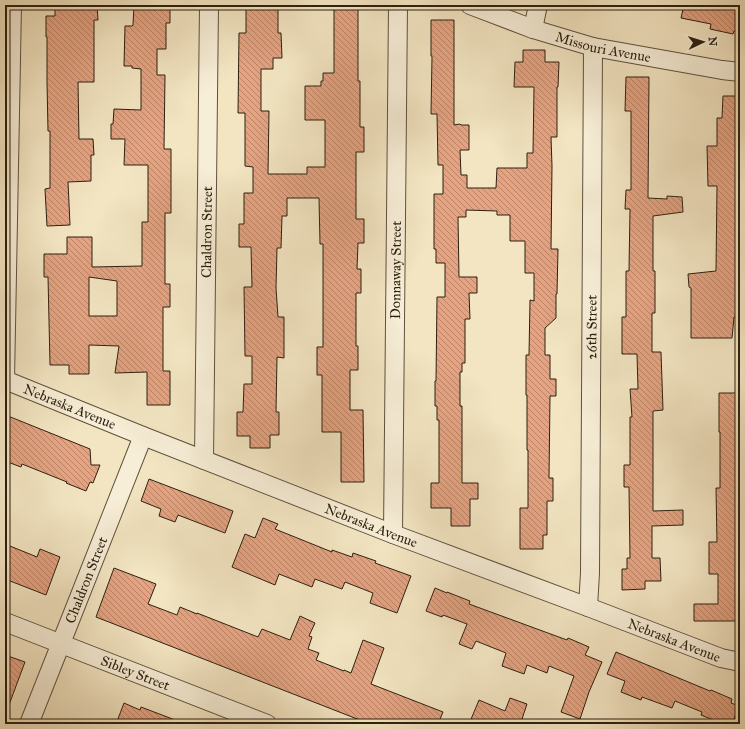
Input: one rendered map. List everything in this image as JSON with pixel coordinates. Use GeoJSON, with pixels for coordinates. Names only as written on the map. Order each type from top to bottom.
{"type":"FeatureCollection","features":[{"type":"Feature","properties":{"kind":"street"},"geometry":{"type":"LineString","coordinates":[[5,380],[12,5]]}},
{"type":"Feature","properties":{"kind":"street","name":"Chaldron Street"},"geometry":{"type":"LineString","coordinates":[[204,460],[209,5]]}},
{"type":"Feature","properties":{"kind":"street","name":"Donnaway Street"},"geometry":{"type":"LineString","coordinates":[[393,534],[398,5]]}},
{"type":"Feature","properties":{"kind":"street","name":"Missouri Avenue"},"geometry":{"type":"LineString","coordinates":[[470,5],[533,28],[593,47],[740,72]]}},
{"type":"Feature","properties":{"kind":"street"},"geometry":{"type":"LineString","coordinates":[[533,28],[538,5]]}},
{"type":"Feature","properties":{"kind":"street","name":"26th Street"},"geometry":{"type":"LineString","coordinates":[[588,607],[590,566],[593,47]]}},
{"type":"Feature","properties":{"kind":"street","name":"Nebraska Avenue"},"geometry":{"type":"LineString","coordinates":[[5,380],[393,534],[721,658],[740,662]]}},
{"type":"Feature","properties":{"kind":"street","name":"Chaldron Street"},"geometry":{"type":"LineString","coordinates":[[29,724],[144,436]]}},
{"type":"Feature","properties":{"kind":"street","name":"Sibley Street"},"geometry":{"type":"LineString","coordinates":[[5,622],[267,724]]}},
{"type":"Feature","properties":{"kind":"building"},"geometry":{"type":"Polygon","coordinates":[[[55,5],[97,5],[98,20],[94,20],[94,82],[78,82],[79,139],[93,139],[94,155],[91,155],[91,181],[68,182],[70,225],[47,226],[45,189],[50,188],[50,131],[48,131],[46,16],[55,16],[55,5]]]}},
{"type":"Feature","properties":{"kind":"building"},"geometry":{"type":"Polygon","coordinates":[[[134,5],[170,5],[170,23],[166,23],[166,49],[157,49],[157,75],[165,75],[164,149],[171,149],[171,213],[165,213],[165,284],[170,284],[170,307],[163,307],[163,371],[170,371],[170,405],[147,405],[147,372],[115,373],[119,346],[89,345],[89,374],[69,374],[69,365],[50,365],[48,277],[44,277],[44,254],[67,254],[67,237],[92,237],[92,267],[142,266],[142,222],[148,222],[148,165],[124,165],[125,139],[111,139],[111,124],[113,124],[114,109],[141,110],[141,69],[132,68],[132,66],[124,66],[125,26],[133,25],[134,5]],[[89,277],[89,316],[117,316],[117,281],[89,277]]]}},
{"type":"Feature","properties":{"kind":"building"},"geometry":{"type":"Polygon","coordinates":[[[246,5],[278,5],[278,33],[281,33],[282,58],[273,58],[273,69],[261,69],[261,111],[269,111],[268,174],[307,174],[307,167],[325,167],[325,120],[305,120],[305,86],[321,86],[321,81],[323,81],[323,73],[334,73],[334,5],[358,5],[358,81],[360,81],[360,127],[364,127],[364,152],[356,152],[356,219],[364,219],[364,243],[358,243],[357,269],[361,269],[361,293],[356,293],[356,346],[358,346],[358,370],[350,370],[350,410],[363,410],[364,482],[341,482],[341,432],[322,432],[322,375],[317,375],[317,347],[323,347],[323,244],[320,244],[319,198],[287,198],[287,216],[282,216],[281,248],[277,248],[276,288],[278,317],[284,317],[284,358],[277,357],[276,412],[279,412],[279,435],[270,435],[270,448],[250,448],[250,436],[237,436],[237,412],[243,412],[244,384],[252,384],[252,356],[245,356],[244,287],[252,287],[251,247],[239,247],[239,224],[244,224],[244,193],[253,193],[253,167],[245,166],[245,113],[238,113],[239,33],[246,33],[246,5]]]}},
{"type":"Feature","properties":{"kind":"building"},"geometry":{"type":"Polygon","coordinates":[[[684,5],[740,5],[740,32],[734,31],[733,34],[710,29],[711,24],[681,18],[684,5]]]}},
{"type":"Feature","properties":{"kind":"building"},"geometry":{"type":"Polygon","coordinates":[[[431,20],[454,20],[454,125],[469,125],[469,150],[460,150],[461,175],[467,175],[467,188],[496,188],[497,168],[527,168],[527,153],[533,153],[534,87],[514,87],[515,62],[523,62],[523,50],[545,50],[545,62],[559,62],[557,87],[557,137],[551,137],[551,249],[558,249],[556,318],[545,328],[545,355],[550,355],[550,379],[556,379],[556,396],[550,396],[549,478],[553,478],[553,501],[547,501],[547,535],[543,535],[543,549],[520,549],[520,508],[528,508],[526,355],[529,355],[530,300],[534,301],[534,273],[525,273],[525,241],[510,241],[510,215],[497,215],[497,211],[466,210],[466,217],[458,217],[459,277],[477,277],[477,293],[469,293],[470,319],[465,319],[465,363],[462,363],[462,372],[460,372],[460,406],[462,406],[462,483],[478,483],[478,499],[470,499],[470,526],[451,526],[451,508],[431,508],[431,483],[439,483],[439,420],[437,420],[437,406],[435,406],[437,297],[445,297],[445,263],[436,263],[436,249],[434,249],[434,194],[443,194],[443,165],[438,165],[437,114],[431,114],[431,20]]]}},
{"type":"Feature","properties":{"kind":"building"},"geometry":{"type":"Polygon","coordinates":[[[626,77],[649,77],[648,198],[667,199],[667,196],[682,197],[683,212],[653,216],[655,313],[652,313],[652,352],[661,352],[663,410],[653,411],[653,511],[683,510],[683,525],[652,526],[652,558],[660,558],[661,581],[645,581],[645,589],[622,590],[622,569],[627,569],[627,558],[630,558],[629,487],[624,487],[624,465],[630,465],[630,417],[632,417],[630,389],[638,389],[637,354],[622,354],[622,317],[626,317],[626,271],[629,271],[630,209],[625,209],[626,190],[631,190],[631,111],[625,111],[626,77]]]}},
{"type":"Feature","properties":{"kind":"building"},"geometry":{"type":"Polygon","coordinates":[[[723,96],[740,96],[740,317],[734,317],[732,338],[691,338],[691,288],[689,287],[688,274],[716,271],[717,186],[708,186],[707,146],[717,146],[717,118],[722,118],[723,96]]]}},
{"type":"Feature","properties":{"kind":"building"},"geometry":{"type":"Polygon","coordinates":[[[719,393],[740,393],[740,621],[694,621],[694,604],[718,604],[718,574],[709,574],[709,542],[717,542],[716,488],[720,488],[719,393]]]}},
{"type":"Feature","properties":{"kind":"building"},"geometry":{"type":"Polygon","coordinates":[[[8,416],[90,449],[91,465],[100,465],[93,483],[90,482],[86,491],[22,464],[21,467],[5,461],[5,423],[8,416]]]}},
{"type":"Feature","properties":{"kind":"building"},"geometry":{"type":"Polygon","coordinates":[[[149,479],[233,511],[225,533],[178,515],[175,522],[159,516],[161,509],[141,501],[149,479]]]}},
{"type":"Feature","properties":{"kind":"building"},"geometry":{"type":"Polygon","coordinates":[[[263,518],[278,524],[275,529],[332,552],[332,550],[352,557],[353,553],[411,576],[397,613],[370,603],[373,593],[345,582],[342,589],[315,579],[312,587],[279,574],[275,585],[232,567],[245,534],[255,538],[263,518]]]}},
{"type":"Feature","properties":{"kind":"building"},"geometry":{"type":"Polygon","coordinates":[[[5,544],[37,557],[40,549],[60,557],[46,595],[5,579],[5,544]]]}},
{"type":"Feature","properties":{"kind":"building"},"geometry":{"type":"Polygon","coordinates":[[[114,568],[156,584],[148,604],[177,615],[180,607],[258,637],[262,629],[290,640],[300,616],[315,623],[309,636],[312,637],[308,649],[319,653],[316,660],[344,671],[351,673],[363,640],[384,648],[371,684],[443,712],[438,724],[370,724],[96,617],[114,568]]]}},
{"type":"Feature","properties":{"kind":"building"},"geometry":{"type":"Polygon","coordinates":[[[435,588],[470,601],[469,604],[567,640],[568,638],[589,647],[585,655],[602,662],[589,692],[580,719],[561,712],[574,676],[549,666],[547,673],[527,665],[524,674],[502,666],[506,653],[476,641],[472,649],[459,644],[467,624],[443,615],[442,617],[426,611],[435,588]]]}},
{"type":"Feature","properties":{"kind":"building"},"geometry":{"type":"Polygon","coordinates":[[[616,652],[732,699],[731,703],[739,706],[732,724],[715,724],[716,721],[701,715],[702,712],[675,701],[672,708],[642,697],[641,700],[621,692],[625,681],[607,674],[616,652]]]}},
{"type":"Feature","properties":{"kind":"building"},"geometry":{"type":"Polygon","coordinates":[[[5,655],[25,662],[6,713],[5,713],[5,655]]]}},
{"type":"Feature","properties":{"kind":"building"},"geometry":{"type":"Polygon","coordinates":[[[510,698],[527,704],[522,719],[534,724],[469,724],[479,700],[505,711],[510,698]]]}},
{"type":"Feature","properties":{"kind":"building"},"geometry":{"type":"Polygon","coordinates":[[[124,703],[140,710],[141,707],[183,724],[116,724],[124,703]]]}}]}
